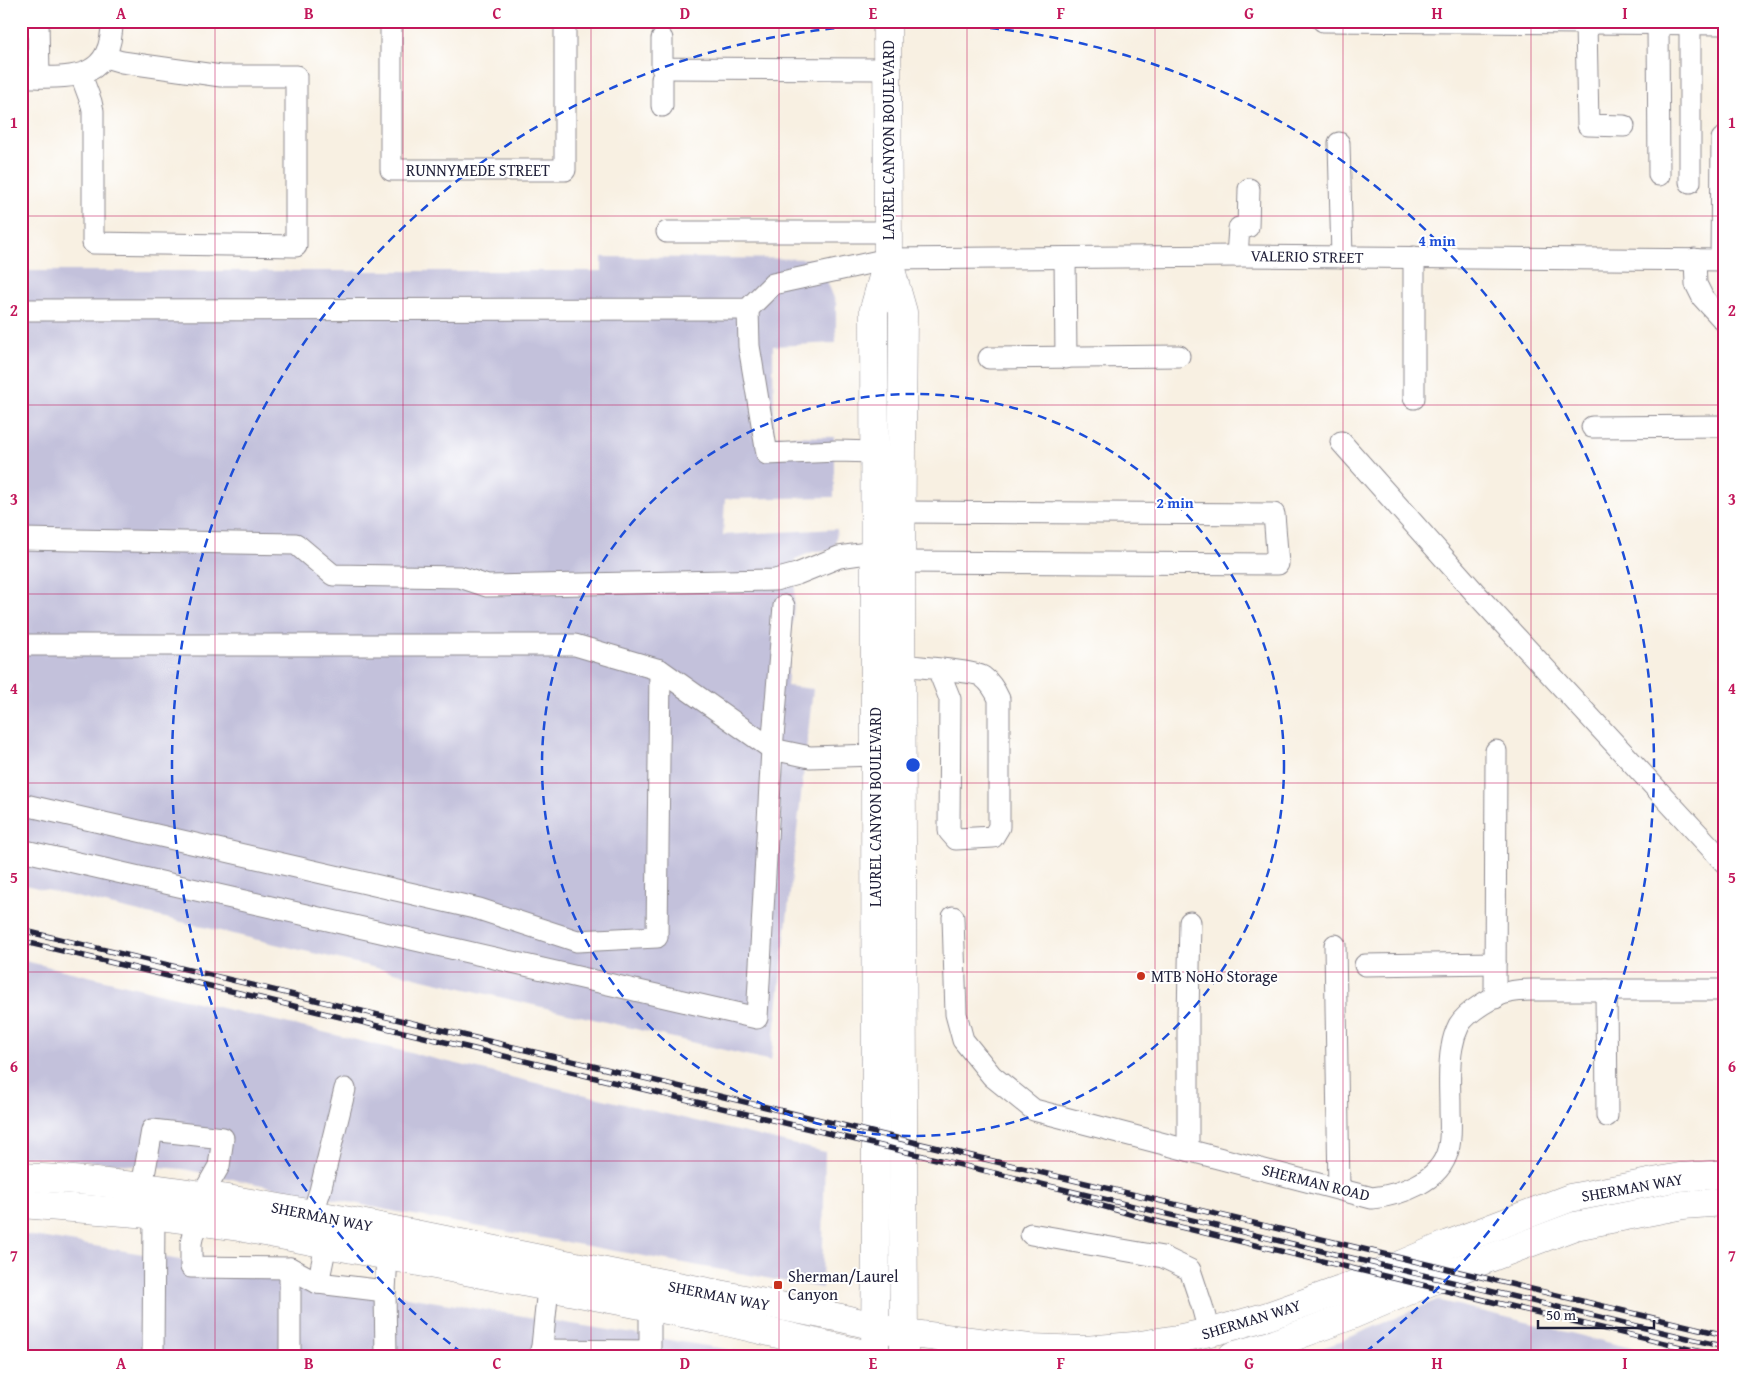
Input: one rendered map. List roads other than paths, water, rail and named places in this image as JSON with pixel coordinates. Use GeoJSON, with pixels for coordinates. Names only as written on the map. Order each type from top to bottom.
{"type":"FeatureCollection","features":[{"type":"Feature","properties":{"kind":"main road","name":"LAUREL CANYON BOULEVARD"},"geometry":{"type":"LineString","coordinates":[[874,1356],[876,1211],[874,309],[888,259],[887,21]]}},
{"type":"Feature","properties":{"kind":"main road","name":"LAUREL CANYON BOULEVARD"},"geometry":{"type":"LineString","coordinates":[[888,259],[903,312],[904,1344]]}},
{"type":"Feature","properties":{"kind":"main road"},"geometry":{"type":"LineString","coordinates":[[874,666],[902,665]]}},
{"type":"Feature","properties":{"kind":"main road","name":"SHERMAN WAY"},"geometry":{"type":"LineString","coordinates":[[30,1204],[196,1220],[387,1257],[552,1275],[874,1325],[904,1344],[1085,1350],[1134,1346],[1209,1332],[1268,1316],[1341,1290],[1449,1244],[1570,1198],[1680,1176],[1725,1174]]}},
{"type":"Feature","properties":{"kind":"main road"},"geometry":{"type":"LineString","coordinates":[[30,1204],[33,1178]]}},
{"type":"Feature","properties":{"kind":"main road","name":"SHERMAN WAY"},"geometry":{"type":"LineString","coordinates":[[33,1178],[66,1179],[203,1194],[312,1214],[552,1275],[650,1307],[718,1320],[874,1356]]}},
{"type":"Feature","properties":{"kind":"main road"},"geometry":{"type":"LineString","coordinates":[[142,1187],[145,1214]]}},
{"type":"Feature","properties":{"kind":"main road"},"geometry":{"type":"LineString","coordinates":[[196,1220],[203,1194]]}},
{"type":"Feature","properties":{"kind":"main road","name":"SHERMAN WAY"},"geometry":{"type":"LineString","coordinates":[[1232,1356],[1274,1344],[1347,1317],[1455,1271],[1575,1226],[1682,1205],[1725,1202]]}},
{"type":"Feature","properties":{"kind":"street"},"geometry":{"type":"LineString","coordinates":[[38,21],[30,77],[58,78],[81,75],[94,68],[105,57],[110,46],[112,21]]}},
{"type":"Feature","properties":{"kind":"street","name":"RUNNYMEDE STREET"},"geometry":{"type":"LineString","coordinates":[[391,21],[391,170],[565,170],[565,21]]}},
{"type":"Feature","properties":{"kind":"street"},"geometry":{"type":"LineString","coordinates":[[1323,21],[1725,24]]}},
{"type":"Feature","properties":{"kind":"street"},"geometry":{"type":"LineString","coordinates":[[1586,23],[1588,124],[1624,126]]}},
{"type":"Feature","properties":{"kind":"street"},"geometry":{"type":"LineString","coordinates":[[1658,24],[1659,175]]}},
{"type":"Feature","properties":{"kind":"street"},"geometry":{"type":"LineString","coordinates":[[1690,24],[1690,182]]}},
{"type":"Feature","properties":{"kind":"street"},"geometry":{"type":"LineString","coordinates":[[662,39],[662,106]]}},
{"type":"Feature","properties":{"kind":"street"},"geometry":{"type":"LineString","coordinates":[[81,75],[93,112],[93,244],[296,246],[296,76],[221,76],[122,62],[105,57]]}},
{"type":"Feature","properties":{"kind":"street"},"geometry":{"type":"LineString","coordinates":[[662,74],[887,69]]}},
{"type":"Feature","properties":{"kind":"street"},"geometry":{"type":"LineString","coordinates":[[1722,139],[1723,260]]}},
{"type":"Feature","properties":{"kind":"street"},"geometry":{"type":"LineString","coordinates":[[1339,143],[1342,257]]}},
{"type":"Feature","properties":{"kind":"street"},"geometry":{"type":"LineString","coordinates":[[1237,256],[1239,228],[1248,227],[1249,189]]}},
{"type":"Feature","properties":{"kind":"street"},"geometry":{"type":"LineString","coordinates":[[667,232],[888,232]]}},
{"type":"Feature","properties":{"kind":"street","name":"VALERIO STREET"},"geometry":{"type":"LineString","coordinates":[[748,309],[773,284],[888,259],[1237,256],[1723,260]]}},
{"type":"Feature","properties":{"kind":"street"},"geometry":{"type":"LineString","coordinates":[[1414,257],[1414,398]]}},
{"type":"Feature","properties":{"kind":"street"},"geometry":{"type":"LineString","coordinates":[[1065,258],[1066,358]]}},
{"type":"Feature","properties":{"kind":"street"},"geometry":{"type":"LineString","coordinates":[[1695,259],[1696,284],[1703,298],[1725,322]]}},
{"type":"Feature","properties":{"kind":"street"},"geometry":{"type":"LineString","coordinates":[[21,310],[748,309],[749,346],[767,454],[837,451],[874,452]]}},
{"type":"Feature","properties":{"kind":"street"},"geometry":{"type":"LineString","coordinates":[[989,358],[1179,356]]}},
{"type":"Feature","properties":{"kind":"street"},"geometry":{"type":"LineString","coordinates":[[1592,427],[1725,426]]}},
{"type":"Feature","properties":{"kind":"street"},"geometry":{"type":"LineString","coordinates":[[1341,442],[1478,596],[1725,863]]}},
{"type":"Feature","properties":{"kind":"street"},"geometry":{"type":"LineString","coordinates":[[902,512],[1274,514],[1278,564],[902,562]]}},
{"type":"Feature","properties":{"kind":"street"},"geometry":{"type":"LineString","coordinates":[[21,539],[296,544],[333,575],[460,578],[487,586],[775,580],[797,574],[838,557],[874,552]]}},
{"type":"Feature","properties":{"kind":"street"},"geometry":{"type":"LineString","coordinates":[[21,850],[757,1018],[772,748],[784,606]]}},
{"type":"Feature","properties":{"kind":"street"},"geometry":{"type":"LineString","coordinates":[[21,645],[575,644],[660,670],[772,748],[810,757],[875,755]]}},
{"type":"Feature","properties":{"kind":"street"},"geometry":{"type":"LineString","coordinates":[[902,665],[938,669],[982,675],[994,688],[999,699],[999,827],[993,837],[956,839],[949,831],[950,700],[938,669]]}},
{"type":"Feature","properties":{"kind":"street"},"geometry":{"type":"LineString","coordinates":[[21,804],[479,909],[577,941],[657,937],[660,670]]}},
{"type":"Feature","properties":{"kind":"street"},"geometry":{"type":"LineString","coordinates":[[1495,998],[1496,751]]}},
{"type":"Feature","properties":{"kind":"street","name":"SHERMAN ROAD"},"geometry":{"type":"LineString","coordinates":[[953,917],[956,1014],[963,1040],[992,1076],[1034,1110],[1372,1198],[1390,1196],[1410,1189],[1428,1178],[1443,1163],[1448,1150],[1450,1136],[1452,1046],[1460,1024],[1474,1010],[1509,992],[1533,990],[1725,990]]}},
{"type":"Feature","properties":{"kind":"street"},"geometry":{"type":"LineString","coordinates":[[1188,1150],[1190,922]]}},
{"type":"Feature","properties":{"kind":"street"},"geometry":{"type":"LineString","coordinates":[[1336,945],[1339,1189]]}},
{"type":"Feature","properties":{"kind":"street"},"geometry":{"type":"LineString","coordinates":[[1365,965],[1495,963]]}},
{"type":"Feature","properties":{"kind":"street"},"geometry":{"type":"LineString","coordinates":[[1606,990],[1607,1116]]}},
{"type":"Feature","properties":{"kind":"street"},"geometry":{"type":"LineString","coordinates":[[318,1283],[312,1214],[320,1191],[345,1089]]}},
{"type":"Feature","properties":{"kind":"street"},"geometry":{"type":"LineString","coordinates":[[142,1187],[152,1130],[223,1138],[219,1166],[203,1194]]}},
{"type":"Feature","properties":{"kind":"street"},"geometry":{"type":"LineString","coordinates":[[145,1214],[153,1356]]}},
{"type":"Feature","properties":{"kind":"street"},"geometry":{"type":"LineString","coordinates":[[196,1220],[191,1243],[191,1267],[290,1268],[318,1283],[385,1291]]}},
{"type":"Feature","properties":{"kind":"street"},"geometry":{"type":"LineString","coordinates":[[1031,1234],[1163,1257],[1190,1270],[1209,1332]]}},
{"type":"Feature","properties":{"kind":"street"},"geometry":{"type":"LineString","coordinates":[[386,1356],[385,1291],[387,1257]]}},
{"type":"Feature","properties":{"kind":"street"},"geometry":{"type":"LineString","coordinates":[[290,1268],[290,1356]]}},
{"type":"Feature","properties":{"kind":"street"},"geometry":{"type":"LineString","coordinates":[[552,1275],[541,1353],[650,1354],[650,1307]]}},
{"type":"Feature","properties":{"kind":"railway"},"geometry":{"type":"LineString","coordinates":[[21,930],[1725,1335]]}},
{"type":"Feature","properties":{"kind":"railway"},"geometry":{"type":"LineString","coordinates":[[21,941],[1725,1347]]}},
{"type":"Feature","properties":{"kind":"railway"},"geometry":{"type":"LineString","coordinates":[[1071,1197],[1151,1220],[1718,1356]]}},
{"type":"Feature","properties":{"kind":"place","name":"MTB NoHo Storage"},"geometry":{"type":"Point","coordinates":[1141,976]}},
{"type":"Feature","properties":{"kind":"place","name":"Sherman/Laurel Canyon"},"geometry":{"type":"Point","coordinates":[778,1285]}}]}
